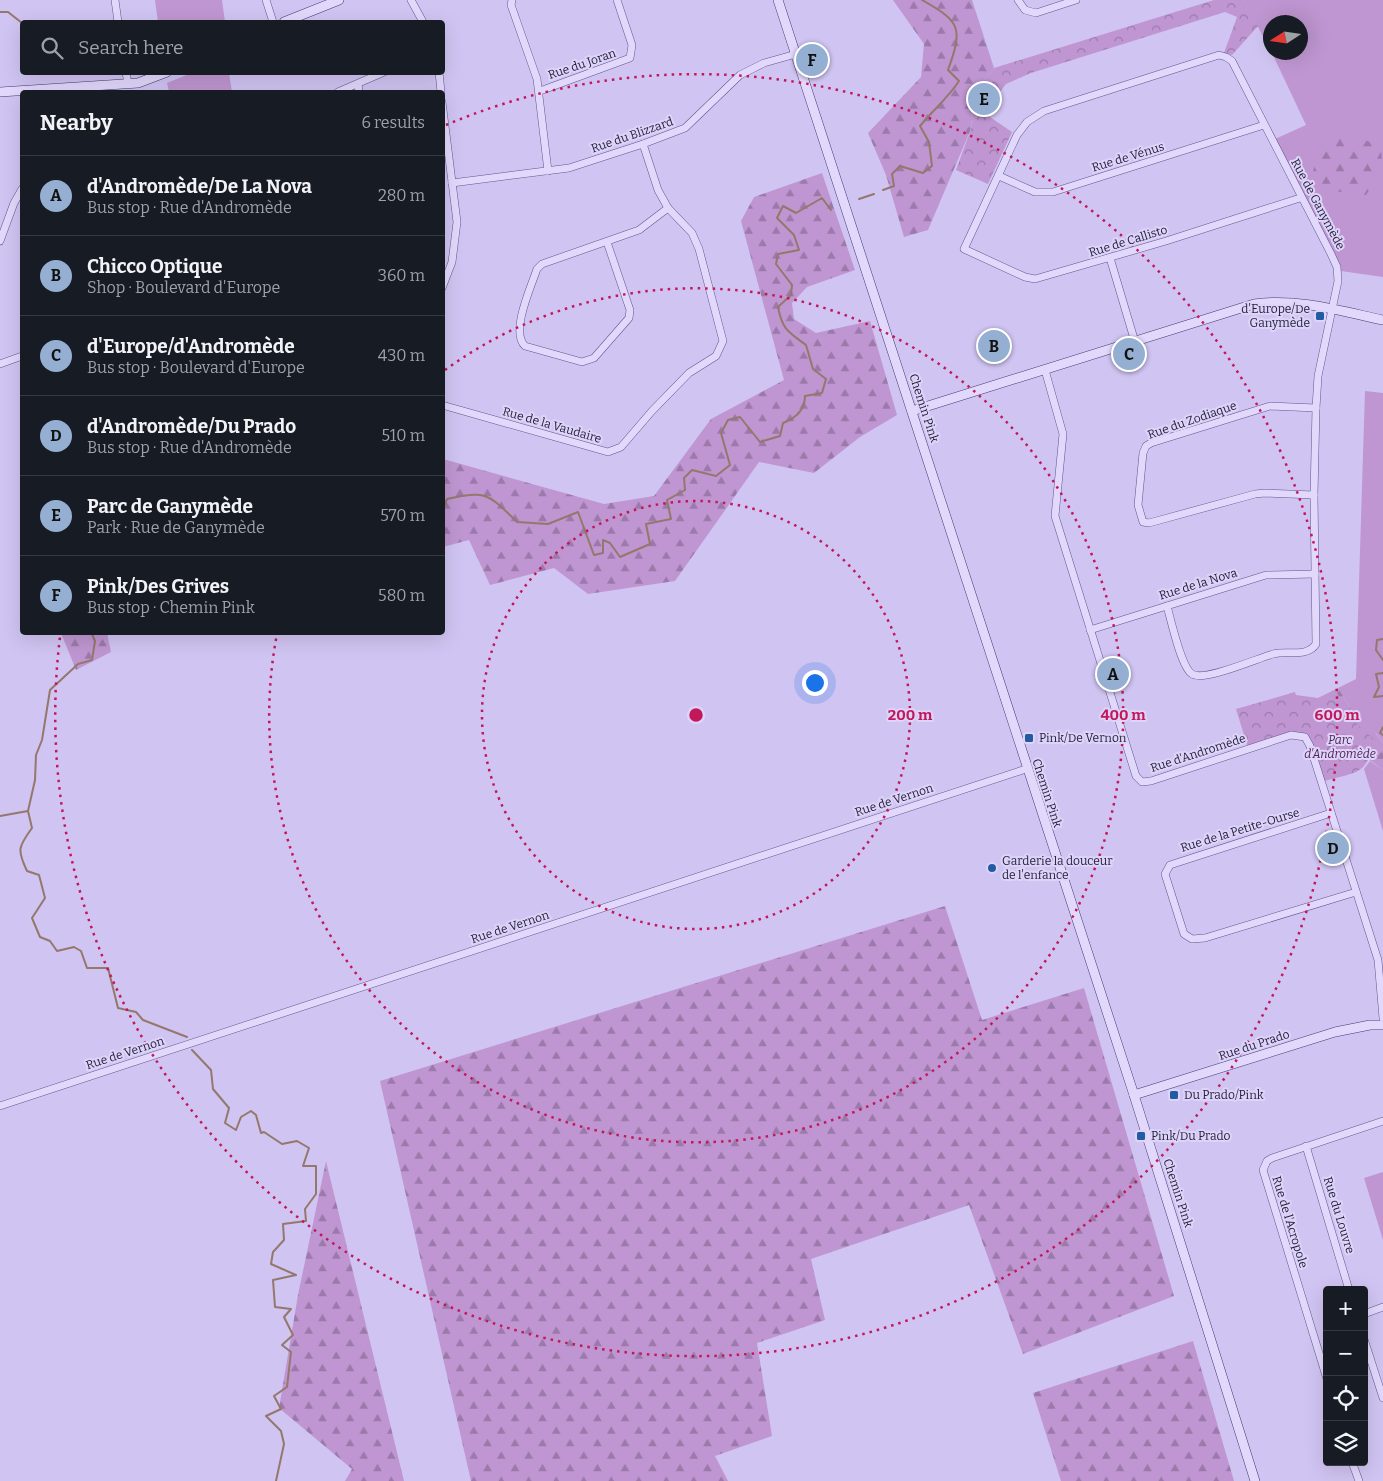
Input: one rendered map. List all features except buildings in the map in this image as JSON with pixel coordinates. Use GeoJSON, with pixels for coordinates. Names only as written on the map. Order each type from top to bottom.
{"type":"FeatureCollection","features":[{"type":"Feature","properties":{"kind":"main road"},"geometry":{"type":"LineString","coordinates":[[289,20],[339,0]]}},
{"type":"Feature","properties":{"kind":"main road","name":"Chemin Pink"},"geometry":{"type":"LineString","coordinates":[[778,0],[1026,769],[1134,1095],[1255,1481]]}},
{"type":"Feature","properties":{"kind":"main road"},"geometry":{"type":"LineString","coordinates":[[50,90],[128,84],[148,81],[161,75]]}},
{"type":"Feature","properties":{"kind":"main road"},"geometry":{"type":"LineString","coordinates":[[0,92],[20,92]]}},
{"type":"Feature","properties":{"kind":"main road"},"geometry":{"type":"LineString","coordinates":[[912,411],[1254,304],[1286,302],[1383,320]]}},
{"type":"Feature","properties":{"kind":"main road","name":"Rue du Prado"},"geometry":{"type":"LineString","coordinates":[[1134,1095],[1335,1032],[1370,1025],[1383,1025]]}},
{"type":"Feature","properties":{"kind":"street"},"geometry":{"type":"LineString","coordinates":[[115,0],[118,20]]}},
{"type":"Feature","properties":{"kind":"street"},"geometry":{"type":"LineString","coordinates":[[266,0],[272,20]]}},
{"type":"Feature","properties":{"kind":"street"},"geometry":{"type":"LineString","coordinates":[[411,0],[423,20]]}},
{"type":"Feature","properties":{"kind":"street","name":"Rue du Joran"},"geometry":{"type":"LineString","coordinates":[[512,0],[511,5],[538,78],[548,171]]}},
{"type":"Feature","properties":{"kind":"street","name":"Rue du Joran"},"geometry":{"type":"LineString","coordinates":[[540,91],[630,58],[632,45],[616,0]]}},
{"type":"Feature","properties":{"kind":"street"},"geometry":{"type":"LineString","coordinates":[[1018,0],[1025,10],[1036,12],[1076,0]]}},
{"type":"Feature","properties":{"kind":"street","name":"Rue du Blizzard"},"geometry":{"type":"LineString","coordinates":[[452,183],[570,168],[643,144],[685,128],[740,75],[764,63],[796,54]]}},
{"type":"Feature","properties":{"kind":"street","name":"Rue de Ganymède"},"geometry":{"type":"LineString","coordinates":[[964,249],[1021,130],[1039,113],[1218,55],[1226,56],[1232,62],[1336,267],[1338,281],[1318,376],[1314,495],[1316,638],[1314,647],[1306,652],[1274,654],[1207,675],[1195,676],[1187,669],[1167,606]]}},
{"type":"Feature","properties":{"kind":"street"},"geometry":{"type":"LineString","coordinates":[[126,75],[128,84]]}},
{"type":"Feature","properties":{"kind":"street"},"geometry":{"type":"LineString","coordinates":[[343,90],[378,75]]}},
{"type":"Feature","properties":{"kind":"street"},"geometry":{"type":"LineString","coordinates":[[439,75],[441,90]]}},
{"type":"Feature","properties":{"kind":"street"},"geometry":{"type":"LineString","coordinates":[[358,84],[359,90]]}},
{"type":"Feature","properties":{"kind":"street","name":"Rue de Vénus"},"geometry":{"type":"LineString","coordinates":[[999,176],[1035,192],[1053,192],[1264,125]]}},
{"type":"Feature","properties":{"kind":"street"},"geometry":{"type":"LineString","coordinates":[[445,126],[457,222],[452,262],[445,280]]}},
{"type":"Feature","properties":{"kind":"street","name":"Rue de la Vaudaire"},"geometry":{"type":"LineString","coordinates":[[445,405],[608,452],[621,447],[652,411],[689,373],[716,356],[723,341],[699,248],[692,233],[668,208],[658,190],[643,144]]}},
{"type":"Feature","properties":{"kind":"street"},"geometry":{"type":"LineString","coordinates":[[0,241],[14,202],[20,192]]}},
{"type":"Feature","properties":{"kind":"street","name":"Rue de Callisto"},"geometry":{"type":"LineString","coordinates":[[964,249],[1025,277],[1035,279],[1110,258],[1300,198]]}},
{"type":"Feature","properties":{"kind":"street"},"geometry":{"type":"LineString","coordinates":[[607,242],[630,310],[629,318],[594,358],[582,362],[525,346],[520,342],[518,331],[537,269],[542,264],[639,230],[668,208]]}},
{"type":"Feature","properties":{"kind":"street"},"geometry":{"type":"LineString","coordinates":[[1110,258],[1135,342]]}},
{"type":"Feature","properties":{"kind":"street"},"geometry":{"type":"LineString","coordinates":[[0,364],[20,357]]}},
{"type":"Feature","properties":{"kind":"street","name":"Rue d'Andromède"},"geometry":{"type":"LineString","coordinates":[[1046,370],[1063,434],[1055,516],[1136,776],[1142,782],[1297,734],[1305,737],[1310,746],[1379,966],[1383,1018]]}},
{"type":"Feature","properties":{"kind":"street","name":"Rue du Zodiaque"},"geometry":{"type":"LineString","coordinates":[[1314,495],[1266,492],[1149,523],[1143,522],[1138,510],[1143,453],[1151,443],[1270,406],[1316,408]]}},
{"type":"Feature","properties":{"kind":"street","name":"Rue de la Nova"},"geometry":{"type":"LineString","coordinates":[[1090,630],[1266,575],[1314,574]]}},
{"type":"Feature","properties":{"kind":"street","name":"Rue de Vernon"},"geometry":{"type":"LineString","coordinates":[[0,1106],[1026,769]]}},
{"type":"Feature","properties":{"kind":"street","name":"Rue de la Petite-Ourse"},"geometry":{"type":"LineString","coordinates":[[1331,813],[1170,865],[1165,874],[1184,934],[1192,939],[1205,938],[1356,892]]}},
{"type":"Feature","properties":{"kind":"street","name":"Rue de l'Acropole"},"geometry":{"type":"LineString","coordinates":[[1326,1376],[1263,1170],[1267,1161],[1272,1158],[1383,1121]]}},
{"type":"Feature","properties":{"kind":"street","name":"Rue du Louvre"},"geometry":{"type":"LineString","coordinates":[[1306,1146],[1349,1286]]}},
{"type":"Feature","properties":{"kind":"street"},"geometry":{"type":"LineString","coordinates":[[1368,1313],[1383,1307]]}},
{"type":"Feature","properties":{"kind":"street"},"geometry":{"type":"LineString","coordinates":[[1368,1351],[1383,1398]]}},
{"type":"Feature","properties":{"kind":"street"},"geometry":{"type":"LineString","coordinates":[[1353,1466],[1359,1481]]}},
{"type":"Feature","properties":{"kind":"green space"},"geometry":{"type":"Polygon","coordinates":[[[155,0],[222,0],[225,20],[158,20],[155,0]]]}},
{"type":"Feature","properties":{"kind":"green space"},"geometry":{"type":"Polygon","coordinates":[[[893,0],[972,0],[994,68],[975,91],[971,129],[928,230],[904,237],[886,175],[868,133],[921,77],[924,44],[893,0]]]}},
{"type":"Feature","properties":{"kind":"green space"},"geometry":{"type":"Polygon","coordinates":[[[1214,0],[1244,0],[1259,25],[1232,55],[1224,53],[1237,17],[1225,12],[1031,73],[1006,84],[984,113],[1012,132],[988,184],[956,170],[971,129],[975,91],[994,68],[1214,0]]]}},
{"type":"Feature","properties":{"kind":"green space"},"geometry":{"type":"Polygon","coordinates":[[[1244,0],[1383,0],[1383,277],[1341,271],[1275,139],[1306,125],[1275,60],[1308,60],[1308,15],[1263,15],[1263,37],[1244,0]]]}},
{"type":"Feature","properties":{"kind":"green space"},"geometry":{"type":"Polygon","coordinates":[[[187,75],[229,75],[232,90],[169,90],[167,83],[187,75]]]}},
{"type":"Feature","properties":{"kind":"green space"},"geometry":{"type":"Polygon","coordinates":[[[1348,134],[1376,144],[1381,149],[1383,173],[1377,178],[1366,195],[1325,190],[1313,173],[1315,162],[1312,158],[1321,145],[1348,134]]]}},
{"type":"Feature","properties":{"kind":"green space"},"geometry":{"type":"Polygon","coordinates":[[[822,173],[855,270],[807,287],[792,303],[794,319],[816,333],[870,321],[897,415],[860,437],[814,473],[759,462],[675,581],[588,594],[554,568],[490,585],[469,540],[445,546],[445,460],[604,504],[654,496],[711,419],[784,380],[741,221],[754,197],[822,173]]]}},
{"type":"Feature","properties":{"kind":"green space"},"geometry":{"type":"Polygon","coordinates":[[[1365,391],[1383,393],[1383,743],[1377,734],[1356,717],[1338,688],[1356,679],[1365,391]]]}},
{"type":"Feature","properties":{"kind":"green space"},"geometry":{"type":"Polygon","coordinates":[[[62,635],[107,635],[111,652],[76,670],[62,635]]]}},
{"type":"Feature","properties":{"kind":"green space"},"geometry":{"type":"Polygon","coordinates":[[[1338,688],[1356,717],[1372,728],[1383,743],[1383,770],[1367,758],[1318,698],[1338,688]]]}},
{"type":"Feature","properties":{"kind":"green space","name":"Parc d'Andromède"},"geometry":{"type":"Polygon","coordinates":[[[1295,692],[1296,695],[1318,698],[1337,693],[1350,718],[1376,741],[1372,753],[1363,767],[1351,774],[1322,782],[1310,746],[1301,735],[1248,748],[1236,709],[1295,692]]]}},
{"type":"Feature","properties":{"kind":"green space"},"geometry":{"type":"Polygon","coordinates":[[[1370,761],[1383,770],[1383,831],[1364,769],[1370,761]]]}},
{"type":"Feature","properties":{"kind":"green space"},"geometry":{"type":"Polygon","coordinates":[[[945,906],[982,1020],[1084,988],[1174,1296],[1023,1354],[969,1205],[811,1259],[825,1320],[757,1343],[772,1436],[715,1456],[728,1481],[471,1481],[380,1081],[945,906]]]}},
{"type":"Feature","properties":{"kind":"green space"},"geometry":{"type":"Polygon","coordinates":[[[326,1161],[404,1481],[345,1481],[352,1469],[279,1408],[298,1295],[326,1161]]]}},
{"type":"Feature","properties":{"kind":"green space"},"geometry":{"type":"Polygon","coordinates":[[[1383,1172],[1383,1240],[1364,1178],[1383,1172]]]}},
{"type":"Feature","properties":{"kind":"green space"},"geometry":{"type":"Polygon","coordinates":[[[1193,1341],[1234,1481],[1061,1481],[1033,1393],[1193,1341]]]}},
{"type":"Feature","properties":{"kind":"waterway"},"geometry":{"type":"LineString","coordinates":[[883,190],[894,186],[892,174],[900,166],[923,173],[932,166],[929,142],[920,126],[959,81],[948,70],[956,44],[957,35],[955,28],[945,14],[922,0]]}},
{"type":"Feature","properties":{"kind":"waterway"},"geometry":{"type":"LineString","coordinates":[[0,12],[8,12],[20,21]]}},
{"type":"Feature","properties":{"kind":"waterway"},"geometry":{"type":"LineString","coordinates":[[859,199],[874,194]]}},
{"type":"Feature","properties":{"kind":"waterway"},"geometry":{"type":"LineString","coordinates":[[445,503],[447,499],[480,495],[500,505],[517,522],[548,524],[578,512],[594,555],[603,553],[603,540],[610,543],[620,557],[650,544],[646,524],[671,519],[667,500],[685,490],[684,478],[692,470],[716,476],[730,465],[721,433],[728,420],[740,417],[760,442],[780,436],[783,423],[799,413],[805,401],[805,396],[822,393],[826,379],[813,369],[806,345],[784,325],[778,307],[791,295],[792,285],[776,264],[778,254],[799,250],[794,235],[777,218],[783,206],[796,213],[822,198],[831,210]]}},
{"type":"Feature","properties":{"kind":"waterway"},"geometry":{"type":"LineString","coordinates":[[92,635],[95,641],[92,660],[78,664],[50,690],[42,740],[36,755],[35,780],[28,811],[32,828],[22,844],[20,853],[27,871],[39,875],[45,898],[32,918],[40,937],[50,941],[57,951],[74,947],[81,951],[87,968],[108,968],[118,1008],[136,1012],[143,1020],[187,1037]]}},
{"type":"Feature","properties":{"kind":"waterway"},"geometry":{"type":"LineString","coordinates":[[1383,639],[1377,640],[1376,650],[1383,660]]}},
{"type":"Feature","properties":{"kind":"waterway"},"geometry":{"type":"LineString","coordinates":[[1383,673],[1376,674],[1379,687],[1374,697],[1383,696]]}},
{"type":"Feature","properties":{"kind":"waterway"},"geometry":{"type":"LineString","coordinates":[[1383,727],[1380,733],[1383,735]]}},
{"type":"Feature","properties":{"kind":"waterway"},"geometry":{"type":"LineString","coordinates":[[0,816],[28,811]]}},
{"type":"Feature","properties":{"kind":"waterway"},"geometry":{"type":"LineString","coordinates":[[192,1050],[211,1070],[213,1089],[229,1108],[225,1123],[236,1130],[241,1117],[251,1111],[256,1115],[261,1133],[264,1132],[282,1144],[297,1141],[309,1148],[303,1166],[316,1166],[316,1194],[305,1209],[306,1221],[283,1224],[284,1240],[273,1252],[271,1264],[296,1275],[273,1280],[275,1307],[291,1309],[284,1317],[293,1335],[282,1345],[291,1352],[287,1387],[274,1396],[281,1409],[266,1416],[281,1431],[284,1444],[276,1481]]}},
{"type":"Feature","properties":{"kind":"place","name":"Pink/Des Grives"},"geometry":{"type":"Point","coordinates":[812,60]}},
{"type":"Feature","properties":{"kind":"place","name":"Parc de Ganymède"},"geometry":{"type":"Point","coordinates":[984,99]}},
{"type":"Feature","properties":{"kind":"place","name":"d'Europe/De Ganymède"},"geometry":{"type":"Point","coordinates":[1320,316]}},
{"type":"Feature","properties":{"kind":"place","name":"Chicco Optique"},"geometry":{"type":"Point","coordinates":[994,346]}},
{"type":"Feature","properties":{"kind":"place","name":"d'Europe/d'Andromède"},"geometry":{"type":"Point","coordinates":[1129,354]}},
{"type":"Feature","properties":{"kind":"place","name":"d'Andromède/De La Nova"},"geometry":{"type":"Point","coordinates":[1113,674]}},
{"type":"Feature","properties":{"kind":"place","name":"Pink/De Vernon"},"geometry":{"type":"Point","coordinates":[1029,738]}},
{"type":"Feature","properties":{"kind":"place","name":"d'Andromède/Du Prado"},"geometry":{"type":"Point","coordinates":[1333,848]}},
{"type":"Feature","properties":{"kind":"place","name":"Garderie la douceur de l'enfance"},"geometry":{"type":"Point","coordinates":[992,868]}},
{"type":"Feature","properties":{"kind":"place","name":"Du Prado/Pink"},"geometry":{"type":"Point","coordinates":[1174,1095]}},
{"type":"Feature","properties":{"kind":"place","name":"Pink/Du Prado"},"geometry":{"type":"Point","coordinates":[1141,1136]}}]}
